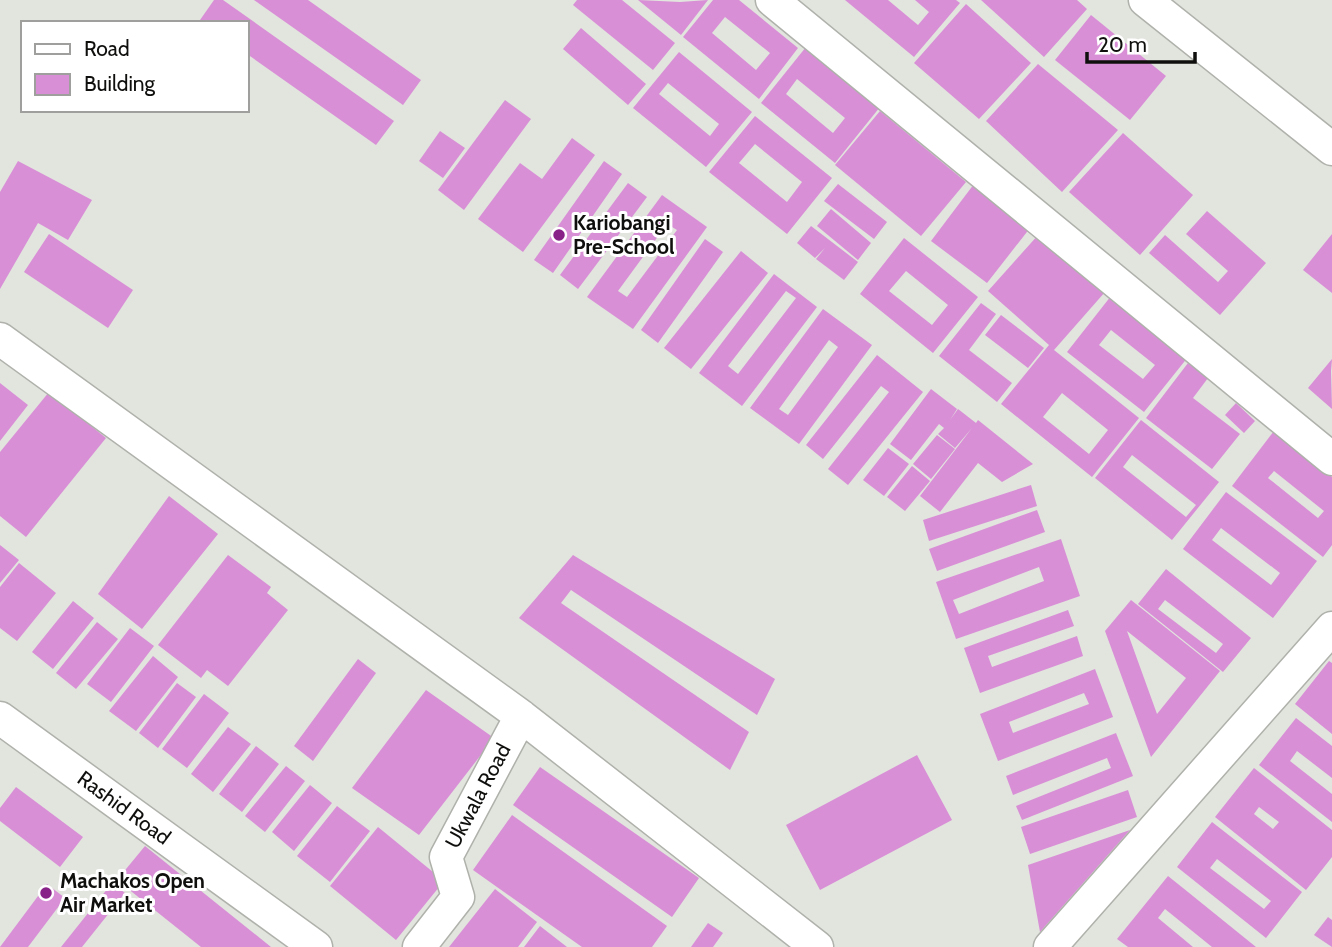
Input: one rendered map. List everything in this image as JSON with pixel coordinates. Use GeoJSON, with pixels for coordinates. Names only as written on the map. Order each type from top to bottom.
{"type":"FeatureCollection","features":[{"type":"Feature","properties":{"kind":"street"},"geometry":{"type":"LineString","coordinates":[[772,0],[1332,459]]}},
{"type":"Feature","properties":{"kind":"street"},"geometry":{"type":"LineString","coordinates":[[1145,0],[1332,149]]}},
{"type":"Feature","properties":{"kind":"street"},"geometry":{"type":"LineString","coordinates":[[0,339],[521,716],[817,947]]}},
{"type":"Feature","properties":{"kind":"street"},"geometry":{"type":"LineString","coordinates":[[1050,947],[1332,628]]}},
{"type":"Feature","properties":{"kind":"street","name":"Ukwala Road"},"geometry":{"type":"LineString","coordinates":[[419,947],[457,897],[446,857],[521,716]]}},
{"type":"Feature","properties":{"kind":"street","name":"Rashid Road"},"geometry":{"type":"LineString","coordinates":[[0,718],[316,947]]}},
{"type":"Feature","properties":{"kind":"building"},"geometry":{"type":"Polygon","coordinates":[[[214,0],[223,0],[394,121],[376,145],[248,55],[248,21],[200,20],[214,0]]]}},
{"type":"Feature","properties":{"kind":"building"},"geometry":{"type":"Polygon","coordinates":[[[254,0],[308,0],[421,80],[403,105],[254,0]]]}},
{"type":"Feature","properties":{"kind":"building"},"geometry":{"type":"Polygon","coordinates":[[[577,0],[622,0],[675,43],[653,70],[573,5],[577,0]]]}},
{"type":"Feature","properties":{"kind":"building"},"geometry":{"type":"Polygon","coordinates":[[[638,0],[680,2],[708,0],[681,35],[638,0]]]}},
{"type":"Feature","properties":{"kind":"building"},"geometry":{"type":"Polygon","coordinates":[[[713,0],[739,0],[798,48],[759,99],[683,37],[713,0]],[[725,17],[712,33],[756,70],[770,53],[725,17]]]}},
{"type":"Feature","properties":{"kind":"building"},"geometry":{"type":"Polygon","coordinates":[[[845,0],[888,0],[918,25],[929,12],[915,0],[956,0],[960,3],[914,57],[845,0]]]}},
{"type":"Feature","properties":{"kind":"building"},"geometry":{"type":"Polygon","coordinates":[[[981,0],[1077,0],[1087,9],[1044,57],[981,0]]]}},
{"type":"Feature","properties":{"kind":"building"},"geometry":{"type":"Polygon","coordinates":[[[966,4],[1031,63],[979,119],[914,63],[966,4]]]}},
{"type":"Feature","properties":{"kind":"building"},"geometry":{"type":"Polygon","coordinates":[[[1091,15],[1166,76],[1130,120],[1055,60],[1091,15]]]}},
{"type":"Feature","properties":{"kind":"building"},"geometry":{"type":"Polygon","coordinates":[[[581,28],[646,84],[628,105],[563,49],[581,28]]]}},
{"type":"Feature","properties":{"kind":"building"},"geometry":{"type":"Polygon","coordinates":[[[806,47],[880,107],[835,163],[761,103],[806,47]],[[797,79],[786,94],[833,133],[845,118],[797,79]]]}},
{"type":"Feature","properties":{"kind":"building"},"geometry":{"type":"Polygon","coordinates":[[[679,52],[752,112],[706,167],[633,108],[679,52]],[[668,83],[659,94],[710,136],[719,124],[668,83]]]}},
{"type":"Feature","properties":{"kind":"building"},"geometry":{"type":"Polygon","coordinates":[[[1038,64],[1118,130],[1062,192],[986,121],[1038,64]]]}},
{"type":"Feature","properties":{"kind":"building"},"geometry":{"type":"Polygon","coordinates":[[[505,100],[531,119],[464,210],[438,190],[505,100]]]}},
{"type":"Feature","properties":{"kind":"building"},"geometry":{"type":"Polygon","coordinates":[[[880,111],[966,182],[921,236],[835,165],[880,111]]]}},
{"type":"Feature","properties":{"kind":"building"},"geometry":{"type":"Polygon","coordinates":[[[755,116],[832,178],[787,234],[709,172],[755,116]],[[755,144],[739,163],[787,202],[802,182],[755,144]]]}},
{"type":"Feature","properties":{"kind":"building"},"geometry":{"type":"Polygon","coordinates":[[[440,131],[465,148],[443,178],[419,161],[440,131]]]}},
{"type":"Feature","properties":{"kind":"building"},"geometry":{"type":"Polygon","coordinates":[[[1123,133],[1193,195],[1140,255],[1069,192],[1123,133]]]}},
{"type":"Feature","properties":{"kind":"building"},"geometry":{"type":"Polygon","coordinates":[[[572,138],[595,155],[523,252],[478,219],[520,163],[542,179],[572,138]]]}},
{"type":"Feature","properties":{"kind":"building"},"geometry":{"type":"Polygon","coordinates":[[[18,161],[92,200],[68,240],[38,223],[0,289],[0,192],[18,161]]]}},
{"type":"Feature","properties":{"kind":"building"},"geometry":{"type":"Polygon","coordinates":[[[604,161],[622,174],[553,273],[534,260],[604,161]]]}},
{"type":"Feature","properties":{"kind":"building"},"geometry":{"type":"Polygon","coordinates":[[[628,183],[647,197],[578,289],[560,275],[628,183]]]}},
{"type":"Feature","properties":{"kind":"building"},"geometry":{"type":"Polygon","coordinates":[[[838,184],[887,222],[874,239],[824,201],[838,184]]]}},
{"type":"Feature","properties":{"kind":"building"},"geometry":{"type":"Polygon","coordinates":[[[974,184],[1030,228],[987,283],[931,241],[974,184]]]}},
{"type":"Feature","properties":{"kind":"building"},"geometry":{"type":"Polygon","coordinates":[[[662,195],[707,227],[633,329],[587,297],[662,195]],[[667,224],[618,291],[627,297],[677,230],[667,224]]]}},
{"type":"Feature","properties":{"kind":"building"},"geometry":{"type":"Polygon","coordinates":[[[831,209],[871,243],[858,260],[817,226],[831,209]]]}},
{"type":"Feature","properties":{"kind":"building"},"geometry":{"type":"Polygon","coordinates":[[[1207,211],[1266,263],[1220,315],[1149,253],[1165,235],[1218,282],[1228,271],[1186,234],[1207,211]]]}},
{"type":"Feature","properties":{"kind":"building"},"geometry":{"type":"Polygon","coordinates":[[[811,226],[858,262],[844,280],[816,259],[825,248],[815,258],[797,243],[811,226]]]}},
{"type":"Feature","properties":{"kind":"building"},"geometry":{"type":"Polygon","coordinates":[[[49,234],[133,290],[108,328],[24,272],[49,234]]]}},
{"type":"Feature","properties":{"kind":"building"},"geometry":{"type":"Polygon","coordinates":[[[1039,234],[1105,292],[1054,350],[1139,418],[1092,477],[1001,404],[1049,345],[988,291],[1039,234]],[[1062,393],[1043,417],[1089,454],[1108,430],[1062,393]]]}},
{"type":"Feature","properties":{"kind":"building"},"geometry":{"type":"Polygon","coordinates":[[[1332,234],[1332,293],[1303,270],[1332,234]]]}},
{"type":"Feature","properties":{"kind":"building"},"geometry":{"type":"Polygon","coordinates":[[[904,238],[978,297],[933,353],[860,294],[904,238]],[[906,271],[889,291],[932,325],[948,305],[906,271]]]}},
{"type":"Feature","properties":{"kind":"building"},"geometry":{"type":"Polygon","coordinates":[[[705,239],[723,252],[658,343],[641,330],[705,239]]]}},
{"type":"Feature","properties":{"kind":"building"},"geometry":{"type":"Polygon","coordinates":[[[741,251],[768,273],[691,369],[664,348],[741,251]]]}},
{"type":"Feature","properties":{"kind":"building"},"geometry":{"type":"Polygon","coordinates":[[[774,274],[817,307],[742,406],[699,373],[774,274]],[[786,291],[728,366],[738,374],[796,298],[786,291]]]}},
{"type":"Feature","properties":{"kind":"building"},"geometry":{"type":"Polygon","coordinates":[[[1111,296],[1188,357],[1144,412],[1067,352],[1111,296]],[[1111,330],[1099,345],[1143,379],[1155,365],[1111,330]]]}},
{"type":"Feature","properties":{"kind":"building"},"geometry":{"type":"Polygon","coordinates":[[[981,303],[996,314],[969,350],[1012,383],[997,402],[939,356],[981,303]]]}},
{"type":"Feature","properties":{"kind":"building"},"geometry":{"type":"Polygon","coordinates":[[[823,309],[872,345],[799,444],[750,408],[823,309]],[[829,340],[779,409],[788,415],[838,347],[829,340]]]}},
{"type":"Feature","properties":{"kind":"building"},"geometry":{"type":"Polygon","coordinates":[[[1001,315],[1044,348],[1028,368],[985,335],[1001,315]]]}},
{"type":"Feature","properties":{"kind":"building"},"geometry":{"type":"Polygon","coordinates":[[[877,355],[923,392],[848,485],[828,469],[889,392],[881,386],[823,459],[806,445],[877,355]]]}},
{"type":"Feature","properties":{"kind":"building"},"geometry":{"type":"Polygon","coordinates":[[[1332,359],[1331,371],[1332,409],[1308,388],[1332,359]]]}},
{"type":"Feature","properties":{"kind":"building"},"geometry":{"type":"Polygon","coordinates":[[[1188,363],[1208,378],[1193,398],[1240,434],[1212,469],[1146,418],[1188,363]]]}},
{"type":"Feature","properties":{"kind":"building"},"geometry":{"type":"Polygon","coordinates":[[[0,383],[28,405],[0,441],[0,383]]]}},
{"type":"Feature","properties":{"kind":"building"},"geometry":{"type":"Polygon","coordinates":[[[931,389],[957,409],[950,420],[958,409],[976,423],[978,420],[1033,464],[1002,482],[978,463],[940,512],[920,496],[972,428],[955,448],[938,434],[944,428],[939,424],[911,460],[890,444],[931,389]]]}},
{"type":"Feature","properties":{"kind":"building"},"geometry":{"type":"Polygon","coordinates":[[[49,392],[106,438],[26,537],[0,516],[0,452],[49,392]]]}},
{"type":"Feature","properties":{"kind":"building"},"geometry":{"type":"Polygon","coordinates":[[[1236,403],[1255,421],[1244,433],[1225,415],[1236,403]]]}},
{"type":"Feature","properties":{"kind":"building"},"geometry":{"type":"Polygon","coordinates":[[[1141,420],[1219,482],[1172,540],[1095,478],[1141,420]],[[1132,455],[1123,467],[1186,517],[1196,505],[1132,455]]]}},
{"type":"Feature","properties":{"kind":"building"},"geometry":{"type":"Polygon","coordinates":[[[1274,431],[1332,477],[1332,545],[1323,557],[1232,486],[1274,431]],[[1274,471],[1268,478],[1318,518],[1324,511],[1274,471]]]}},
{"type":"Feature","properties":{"kind":"building"},"geometry":{"type":"Polygon","coordinates":[[[937,435],[955,449],[931,479],[913,464],[937,435]]]}},
{"type":"Feature","properties":{"kind":"building"},"geometry":{"type":"Polygon","coordinates":[[[888,448],[909,464],[884,496],[863,480],[888,448]]]}},
{"type":"Feature","properties":{"kind":"building"},"geometry":{"type":"Polygon","coordinates":[[[912,466],[930,481],[905,511],[887,497],[912,466]]]}},
{"type":"Feature","properties":{"kind":"building"},"geometry":{"type":"Polygon","coordinates":[[[1031,485],[1037,506],[929,541],[923,520],[1031,485]]]}},
{"type":"Feature","properties":{"kind":"building"},"geometry":{"type":"Polygon","coordinates":[[[1226,492],[1317,561],[1273,618],[1183,549],[1226,492]],[[1221,528],[1212,540],[1271,585],[1280,573],[1221,528]]]}},
{"type":"Feature","properties":{"kind":"building"},"geometry":{"type":"Polygon","coordinates":[[[169,496],[218,534],[142,629],[98,594],[169,496]]]}},
{"type":"Feature","properties":{"kind":"building"},"geometry":{"type":"Polygon","coordinates":[[[1037,510],[1045,532],[937,571],[929,549],[1037,510]]]}},
{"type":"Feature","properties":{"kind":"building"},"geometry":{"type":"Polygon","coordinates":[[[1061,539],[1080,596],[956,639],[936,582],[1061,539]],[[1039,567],[953,600],[959,614],[1044,581],[1039,567]]]}},
{"type":"Feature","properties":{"kind":"building"},"geometry":{"type":"Polygon","coordinates":[[[0,545],[19,560],[0,583],[0,545]]]}},
{"type":"Feature","properties":{"kind":"building"},"geometry":{"type":"Polygon","coordinates":[[[228,555],[271,587],[267,593],[288,610],[228,686],[207,670],[201,678],[158,645],[228,555]]]}},
{"type":"Feature","properties":{"kind":"building"},"geometry":{"type":"Polygon","coordinates":[[[573,555],[775,679],[757,715],[571,590],[561,603],[749,732],[730,770],[519,618],[573,555]]]}},
{"type":"Feature","properties":{"kind":"building"},"geometry":{"type":"Polygon","coordinates":[[[19,563],[56,593],[17,641],[0,628],[0,587],[19,563]]]}},
{"type":"Feature","properties":{"kind":"building"},"geometry":{"type":"Polygon","coordinates":[[[1166,569],[1251,638],[1223,672],[1138,604],[1166,569]],[[1165,600],[1158,609],[1216,653],[1223,644],[1165,600]]]}},
{"type":"Feature","properties":{"kind":"building"},"geometry":{"type":"Polygon","coordinates":[[[1131,600],[1220,671],[1151,757],[1105,631],[1131,600]],[[1127,631],[1157,714],[1186,678],[1127,631]]]}},
{"type":"Feature","properties":{"kind":"building"},"geometry":{"type":"Polygon","coordinates":[[[73,601],[94,618],[53,669],[32,652],[73,601]]]}},
{"type":"Feature","properties":{"kind":"building"},"geometry":{"type":"Polygon","coordinates":[[[1068,610],[1074,626],[988,656],[992,667],[1077,636],[1083,656],[980,693],[964,648],[1068,610]]]}},
{"type":"Feature","properties":{"kind":"building"},"geometry":{"type":"Polygon","coordinates":[[[97,622],[118,639],[76,689],[56,673],[97,622]]]}},
{"type":"Feature","properties":{"kind":"building"},"geometry":{"type":"Polygon","coordinates":[[[130,628],[154,646],[111,702],[87,684],[130,628]]]}},
{"type":"Feature","properties":{"kind":"building"},"geometry":{"type":"Polygon","coordinates":[[[153,656],[178,677],[136,731],[109,711],[153,656]]]}},
{"type":"Feature","properties":{"kind":"building"},"geometry":{"type":"Polygon","coordinates":[[[358,659],[376,673],[313,761],[294,746],[358,659]]]}},
{"type":"Feature","properties":{"kind":"building"},"geometry":{"type":"Polygon","coordinates":[[[1329,661],[1332,663],[1332,734],[1295,704],[1329,661]]]}},
{"type":"Feature","properties":{"kind":"building"},"geometry":{"type":"Polygon","coordinates":[[[1095,669],[1113,717],[998,761],[980,714],[1095,669]],[[1084,693],[1009,722],[1013,733],[1089,704],[1084,693]]]}},
{"type":"Feature","properties":{"kind":"building"},"geometry":{"type":"Polygon","coordinates":[[[177,683],[196,697],[158,748],[139,733],[177,683]]]}},
{"type":"Feature","properties":{"kind":"building"},"geometry":{"type":"Polygon","coordinates":[[[426,690],[494,738],[419,835],[352,788],[426,690]]]}},
{"type":"Feature","properties":{"kind":"building"},"geometry":{"type":"Polygon","coordinates":[[[204,694],[229,713],[187,768],[162,749],[204,694]]]}},
{"type":"Feature","properties":{"kind":"building"},"geometry":{"type":"Polygon","coordinates":[[[1296,718],[1332,746],[1332,778],[1297,751],[1290,761],[1332,794],[1332,822],[1259,765],[1296,718]]]}},
{"type":"Feature","properties":{"kind":"building"},"geometry":{"type":"Polygon","coordinates":[[[228,727],[251,744],[213,792],[191,774],[228,727]]]}},
{"type":"Feature","properties":{"kind":"building"},"geometry":{"type":"Polygon","coordinates":[[[1116,733],[1133,776],[1022,820],[1016,806],[1111,768],[1107,758],[1013,795],[1006,776],[1116,733]]]}},
{"type":"Feature","properties":{"kind":"building"},"geometry":{"type":"Polygon","coordinates":[[[256,746],[279,764],[242,812],[219,794],[256,746]]]}},
{"type":"Feature","properties":{"kind":"building"},"geometry":{"type":"Polygon","coordinates":[[[917,755],[952,820],[820,890],[786,825],[917,755]]]}},
{"type":"Feature","properties":{"kind":"building"},"geometry":{"type":"Polygon","coordinates":[[[286,766],[305,781],[265,832],[245,816],[286,766]]]}},
{"type":"Feature","properties":{"kind":"building"},"geometry":{"type":"Polygon","coordinates":[[[540,767],[699,878],[672,917],[513,805],[540,767]]]}},
{"type":"Feature","properties":{"kind":"building"},"geometry":{"type":"Polygon","coordinates":[[[1254,768],[1332,830],[1332,857],[1306,890],[1215,817],[1254,768]],[[1259,807],[1254,814],[1273,829],[1279,822],[1259,807]]]}},
{"type":"Feature","properties":{"kind":"building"},"geometry":{"type":"Polygon","coordinates":[[[310,785],[332,803],[294,851],[272,832],[310,785]]]}},
{"type":"Feature","properties":{"kind":"building"},"geometry":{"type":"Polygon","coordinates":[[[16,787],[83,837],[60,867],[0,821],[0,808],[16,787]]]}},
{"type":"Feature","properties":{"kind":"building"},"geometry":{"type":"Polygon","coordinates":[[[1128,790],[1137,817],[1030,854],[1021,827],[1128,790]]]}},
{"type":"Feature","properties":{"kind":"building"},"geometry":{"type":"Polygon","coordinates":[[[337,806],[370,831],[330,882],[297,856],[337,806]]]}},
{"type":"Feature","properties":{"kind":"building"},"geometry":{"type":"Polygon","coordinates":[[[512,815],[667,926],[652,947],[582,947],[473,870],[512,815]]]}},
{"type":"Feature","properties":{"kind":"building"},"geometry":{"type":"Polygon","coordinates":[[[1212,822],[1302,892],[1266,938],[1177,867],[1212,822]],[[1217,859],[1210,868],[1264,909],[1271,901],[1217,859]]]}},
{"type":"Feature","properties":{"kind":"building"},"geometry":{"type":"Polygon","coordinates":[[[378,827],[444,881],[396,940],[330,886],[378,827]]]}},
{"type":"Feature","properties":{"kind":"building"},"geometry":{"type":"Polygon","coordinates":[[[1130,830],[1040,932],[1028,865],[1130,830]]]}},
{"type":"Feature","properties":{"kind":"building"},"geometry":{"type":"Polygon","coordinates":[[[145,846],[271,947],[201,947],[117,880],[145,846]]]}},
{"type":"Feature","properties":{"kind":"building"},"geometry":{"type":"Polygon","coordinates":[[[1168,876],[1256,947],[1212,947],[1165,909],[1158,918],[1193,947],[1128,947],[1117,939],[1168,876]]]}},
{"type":"Feature","properties":{"kind":"building"},"geometry":{"type":"Polygon","coordinates":[[[112,883],[125,893],[82,947],[61,947],[112,883]]]}},
{"type":"Feature","properties":{"kind":"building"},"geometry":{"type":"Polygon","coordinates":[[[47,884],[65,898],[28,947],[0,947],[47,884]]]}},
{"type":"Feature","properties":{"kind":"building"},"geometry":{"type":"Polygon","coordinates":[[[495,889],[537,922],[518,947],[449,947],[495,889]]]}},
{"type":"Feature","properties":{"kind":"building"},"geometry":{"type":"Polygon","coordinates":[[[1328,917],[1332,920],[1332,947],[1314,935],[1328,917]]]}},
{"type":"Feature","properties":{"kind":"building"},"geometry":{"type":"Polygon","coordinates":[[[708,923],[723,933],[713,947],[691,947],[708,923]]]}},
{"type":"Feature","properties":{"kind":"building"},"geometry":{"type":"Polygon","coordinates":[[[540,926],[567,947],[524,947],[540,926]]]}},
{"type":"Feature","properties":{"kind":"place","name":"Kariobangi Pre-School"},"geometry":{"type":"Point","coordinates":[559,235]}},
{"type":"Feature","properties":{"kind":"place","name":"Machakos Open Air Market"},"geometry":{"type":"Point","coordinates":[46,893]}}]}
